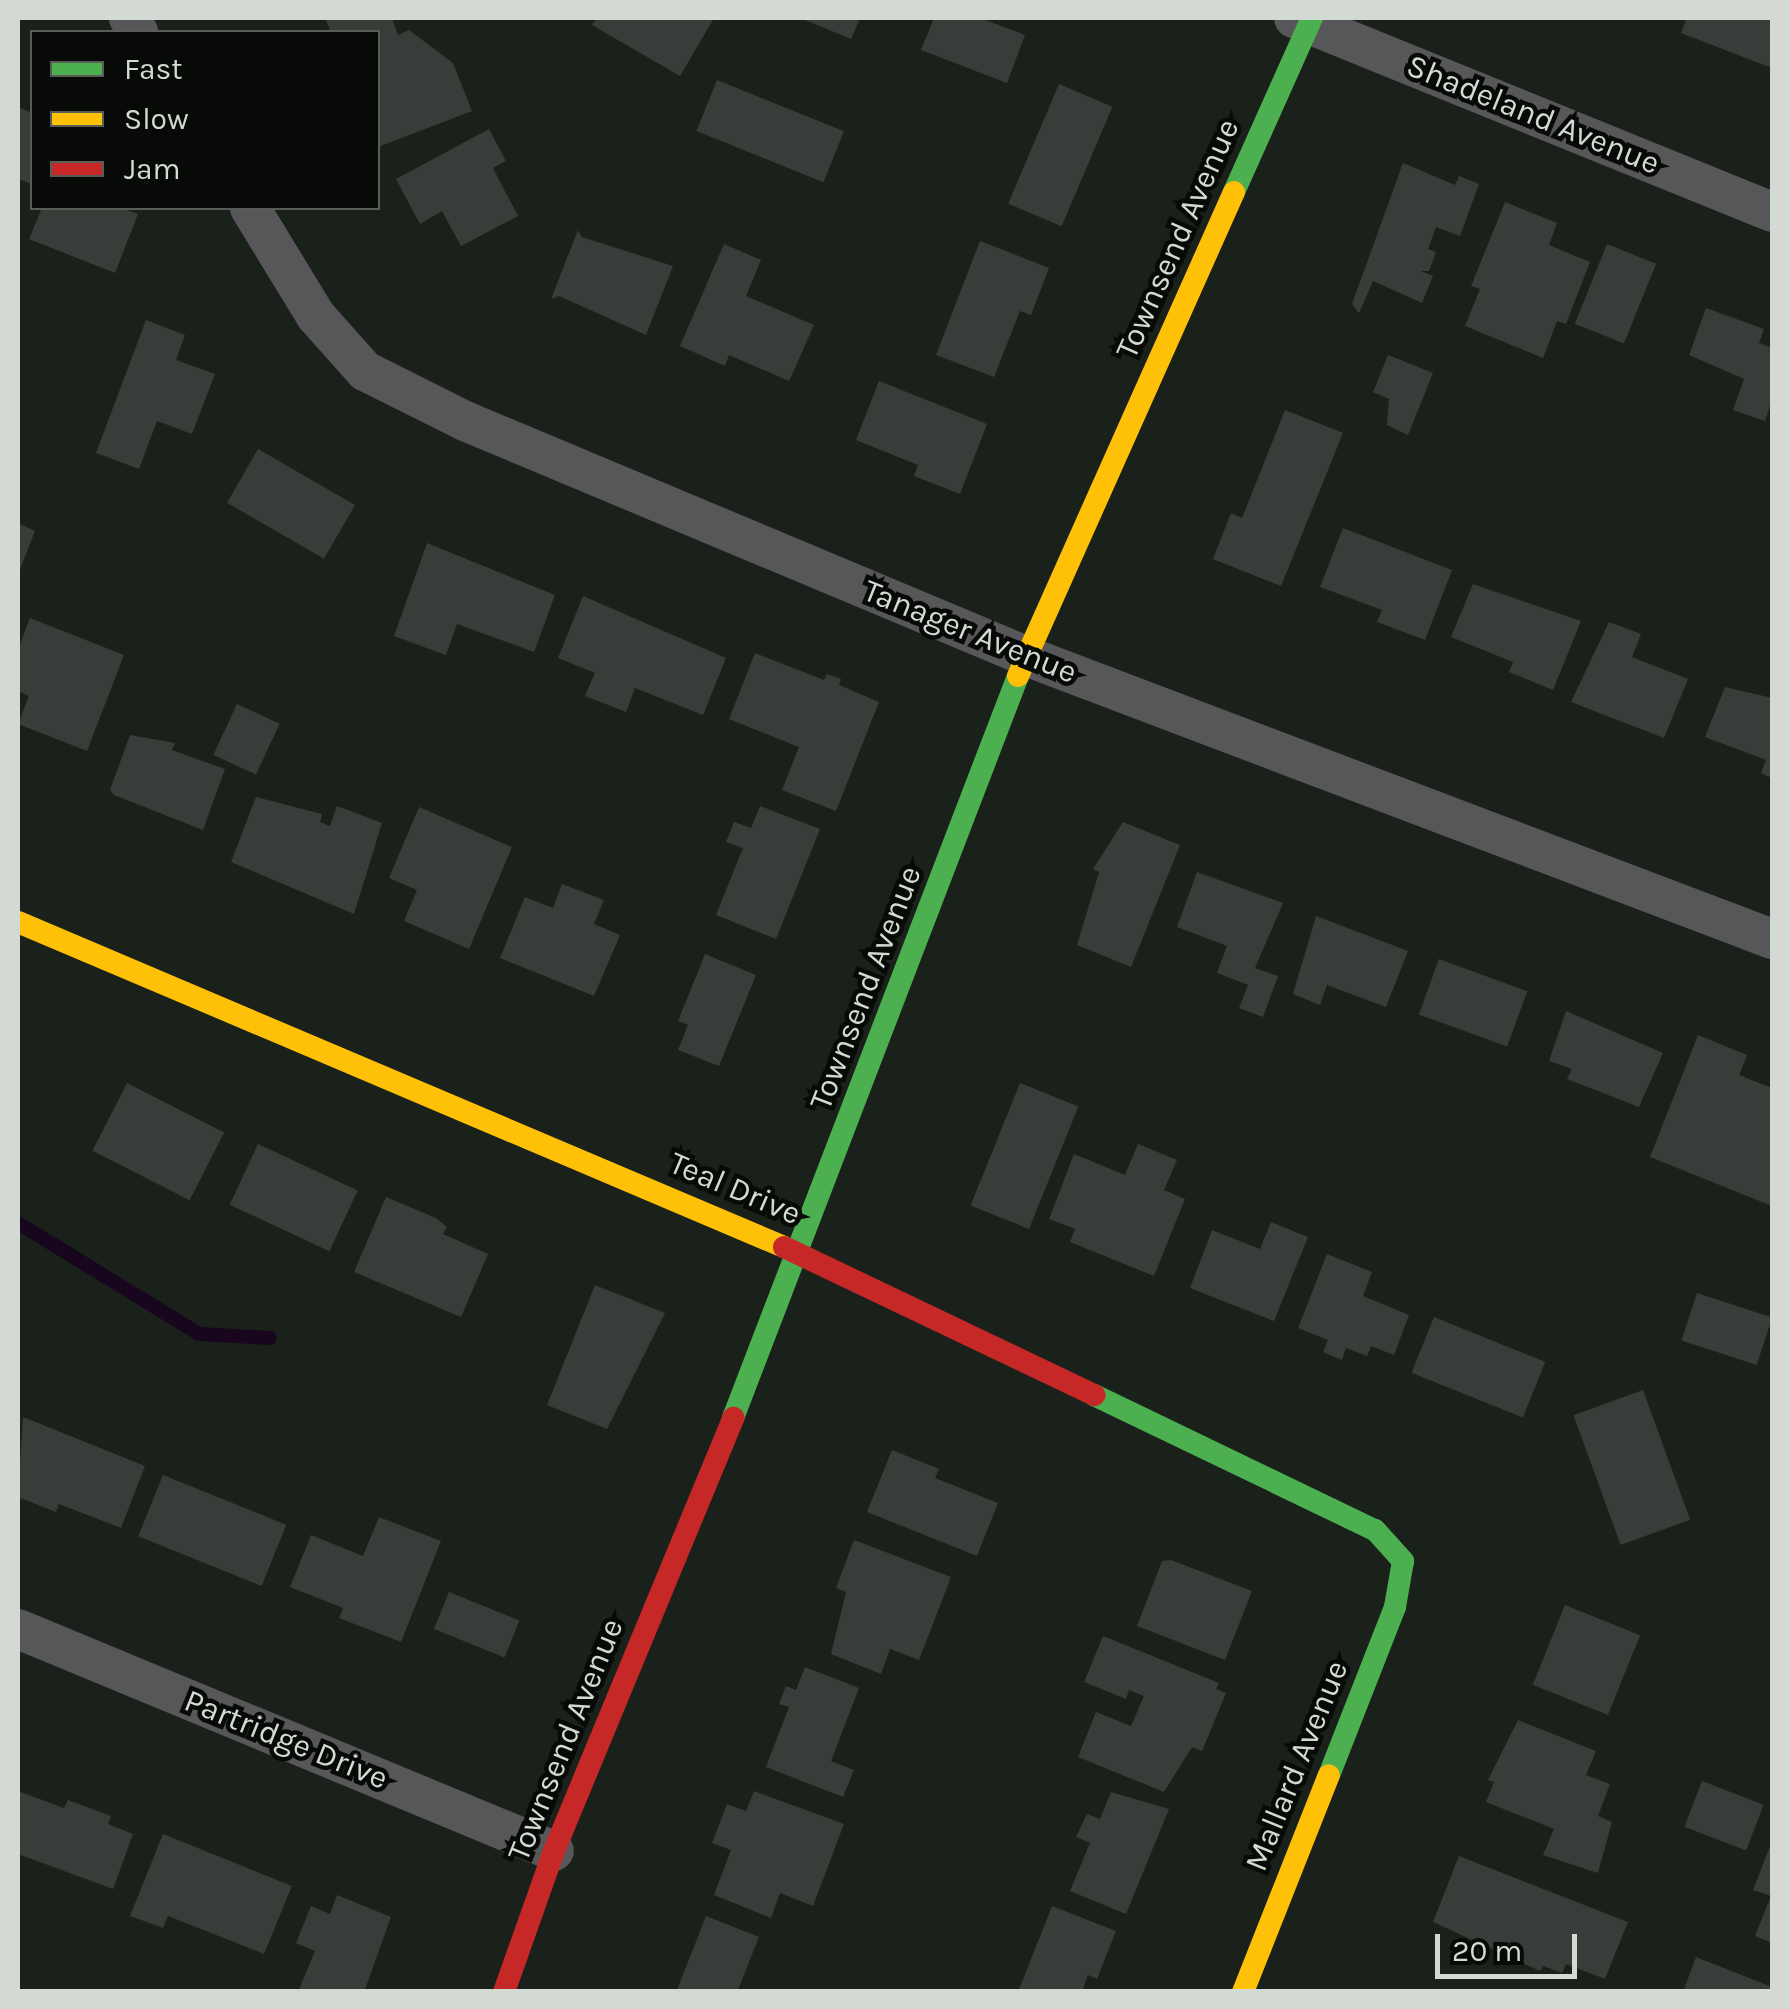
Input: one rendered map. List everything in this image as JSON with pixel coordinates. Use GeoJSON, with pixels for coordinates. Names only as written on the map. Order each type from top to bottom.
{"type":"FeatureCollection","features":[{"type":"Feature","properties":{"kind":"street","name":"Shadeland Avenue"},"geometry":{"type":"LineString","coordinates":[[1305,20],[1772,212]]}},
{"type":"Feature","properties":{"kind":"street","name":"Townsend Avenue"},"geometry":{"type":"LineString","coordinates":[[504,1992],[554,1851],[801,1254],[1026,656],[1305,20]]}},
{"type":"Feature","properties":{"kind":"street","name":"Tanager Avenue"},"geometry":{"type":"LineString","coordinates":[[251,210],[316,316],[365,371],[465,421],[1026,656],[1772,940]]}},
{"type":"Feature","properties":{"kind":"street","name":"Teal Drive"},"geometry":{"type":"LineString","coordinates":[[18,922],[801,1254],[1375,1530],[1403,1561]]}},
{"type":"Feature","properties":{"kind":"street","name":"Mallard Avenue"},"geometry":{"type":"LineString","coordinates":[[1245,1991],[1395,1607],[1403,1561]]}},
{"type":"Feature","properties":{"kind":"street","name":"Partridge Drive"},"geometry":{"type":"LineString","coordinates":[[18,1629],[554,1851]]}},
{"type":"Feature","properties":{"kind":"building"},"geometry":{"type":"Polygon","coordinates":[[[325,18],[392,18],[398,35],[409,30],[453,63],[472,111],[380,146],[380,30],[330,30],[325,18]]]}},
{"type":"Feature","properties":{"kind":"building"},"geometry":{"type":"Polygon","coordinates":[[[597,18],[714,18],[680,76],[592,25],[597,18]]]}},
{"type":"Feature","properties":{"kind":"building"},"geometry":{"type":"Polygon","coordinates":[[[800,18],[860,18],[851,39],[800,18]]]}},
{"type":"Feature","properties":{"kind":"building"},"geometry":{"type":"Polygon","coordinates":[[[934,18],[980,18],[1025,35],[1007,83],[921,50],[934,18]]]}},
{"type":"Feature","properties":{"kind":"building"},"geometry":{"type":"Polygon","coordinates":[[[1687,18],[1772,18],[1772,68],[1681,33],[1687,18]]]}},
{"type":"Feature","properties":{"kind":"building"},"geometry":{"type":"Polygon","coordinates":[[[717,80],[844,131],[823,182],[696,131],[717,80]]]}},
{"type":"Feature","properties":{"kind":"building"},"geometry":{"type":"Polygon","coordinates":[[[1059,84],[1112,107],[1062,226],[1008,204],[1059,84]]]}},
{"type":"Feature","properties":{"kind":"building"},"geometry":{"type":"Polygon","coordinates":[[[18,107],[30,112],[30,183],[18,179],[18,107]]]}},
{"type":"Feature","properties":{"kind":"building"},"geometry":{"type":"Polygon","coordinates":[[[489,129],[506,161],[493,168],[518,216],[461,246],[442,211],[420,224],[396,179],[489,129]]]}},
{"type":"Feature","properties":{"kind":"building"},"geometry":{"type":"Polygon","coordinates":[[[1403,163],[1455,185],[1459,176],[1479,184],[1460,236],[1436,227],[1428,249],[1436,252],[1429,271],[1421,271],[1433,276],[1422,303],[1373,281],[1359,313],[1352,304],[1403,163]]]}},
{"type":"Feature","properties":{"kind":"building"},"geometry":{"type":"Polygon","coordinates":[[[1505,202],[1557,223],[1549,245],[1590,262],[1566,324],[1557,321],[1543,358],[1465,326],[1480,289],[1471,286],[1505,202]]]}},
{"type":"Feature","properties":{"kind":"building"},"geometry":{"type":"Polygon","coordinates":[[[41,210],[127,210],[138,214],[115,273],[29,239],[41,210]]]}},
{"type":"Feature","properties":{"kind":"building"},"geometry":{"type":"Polygon","coordinates":[[[578,230],[582,237],[673,266],[646,335],[559,296],[551,299],[578,230]]]}},
{"type":"Feature","properties":{"kind":"building"},"geometry":{"type":"Polygon","coordinates":[[[980,241],[1049,268],[1031,315],[1020,311],[994,377],[936,355],[980,241]]]}},
{"type":"Feature","properties":{"kind":"building"},"geometry":{"type":"Polygon","coordinates":[[[724,244],[761,260],[746,296],[814,325],[789,381],[729,355],[725,366],[680,346],[724,244]]]}},
{"type":"Feature","properties":{"kind":"building"},"geometry":{"type":"Polygon","coordinates":[[[1607,244],[1656,264],[1624,344],[1575,324],[1607,244]]]}},
{"type":"Feature","properties":{"kind":"building"},"geometry":{"type":"Polygon","coordinates":[[[1706,308],[1764,329],[1759,343],[1772,348],[1772,399],[1765,421],[1733,410],[1744,379],[1689,355],[1706,308]]]}},
{"type":"Feature","properties":{"kind":"building"},"geometry":{"type":"Polygon","coordinates":[[[146,320],[185,335],[176,360],[215,374],[192,434],[157,421],[139,469],[96,453],[146,320]]]}},
{"type":"Feature","properties":{"kind":"building"},"geometry":{"type":"Polygon","coordinates":[[[1388,355],[1433,373],[1408,435],[1387,425],[1389,399],[1373,392],[1388,355]]]}},
{"type":"Feature","properties":{"kind":"building"},"geometry":{"type":"Polygon","coordinates":[[[879,381],[987,424],[960,494],[914,476],[918,465],[856,440],[879,381]]]}},
{"type":"Feature","properties":{"kind":"building"},"geometry":{"type":"Polygon","coordinates":[[[1285,410],[1343,433],[1281,586],[1213,559],[1231,513],[1242,518],[1285,410]]]}},
{"type":"Feature","properties":{"kind":"building"},"geometry":{"type":"Polygon","coordinates":[[[258,449],[355,505],[324,559],[227,503],[258,449]]]}},
{"type":"Feature","properties":{"kind":"building"},"geometry":{"type":"Polygon","coordinates":[[[18,523],[35,531],[18,575],[18,523]]]}},
{"type":"Feature","properties":{"kind":"building"},"geometry":{"type":"Polygon","coordinates":[[[1343,528],[1452,570],[1425,640],[1377,622],[1382,610],[1320,587],[1343,528]]]}},
{"type":"Feature","properties":{"kind":"building"},"geometry":{"type":"Polygon","coordinates":[[[427,543],[555,595],[534,652],[457,624],[446,655],[394,636],[427,543]]]}},
{"type":"Feature","properties":{"kind":"building"},"geometry":{"type":"Polygon","coordinates":[[[1473,584],[1581,621],[1553,690],[1509,672],[1513,662],[1451,637],[1473,584]]]}},
{"type":"Feature","properties":{"kind":"building"},"geometry":{"type":"Polygon","coordinates":[[[583,596],[726,658],[703,715],[635,688],[626,712],[585,696],[595,673],[558,658],[583,596]]]}},
{"type":"Feature","properties":{"kind":"building"},"geometry":{"type":"Polygon","coordinates":[[[30,618],[124,655],[87,751],[18,724],[29,696],[18,691],[18,650],[30,618]]]}},
{"type":"Feature","properties":{"kind":"building"},"geometry":{"type":"Polygon","coordinates":[[[1609,622],[1641,634],[1632,657],[1688,679],[1664,738],[1571,702],[1609,622]]]}},
{"type":"Feature","properties":{"kind":"building"},"geometry":{"type":"Polygon","coordinates":[[[755,653],[824,680],[827,674],[841,679],[839,685],[879,702],[836,811],[782,790],[799,747],[729,719],[755,653]]]}},
{"type":"Feature","properties":{"kind":"building"},"geometry":{"type":"Polygon","coordinates":[[[1725,687],[1772,698],[1772,778],[1761,773],[1766,760],[1705,737],[1725,687]]]}},
{"type":"Feature","properties":{"kind":"building"},"geometry":{"type":"Polygon","coordinates":[[[237,704],[280,724],[256,775],[213,755],[237,704]]]}},
{"type":"Feature","properties":{"kind":"building"},"geometry":{"type":"Polygon","coordinates":[[[130,735],[175,743],[172,750],[225,769],[203,830],[114,795],[110,790],[130,735]]]}},
{"type":"Feature","properties":{"kind":"building"},"geometry":{"type":"Polygon","coordinates":[[[256,797],[322,814],[320,822],[330,826],[337,806],[382,823],[354,914],[231,862],[256,797]]]}},
{"type":"Feature","properties":{"kind":"building"},"geometry":{"type":"Polygon","coordinates":[[[760,806],[820,829],[776,939],[716,915],[743,848],[726,842],[734,822],[751,828],[760,806]]]}},
{"type":"Feature","properties":{"kind":"building"},"geometry":{"type":"Polygon","coordinates":[[[419,807],[512,847],[469,949],[404,921],[417,890],[389,878],[419,807]]]}},
{"type":"Feature","properties":{"kind":"building"},"geometry":{"type":"Polygon","coordinates":[[[1123,822],[1180,845],[1131,967],[1077,945],[1099,872],[1093,869],[1123,822]]]}},
{"type":"Feature","properties":{"kind":"building"},"geometry":{"type":"Polygon","coordinates":[[[1197,872],[1283,903],[1255,968],[1278,976],[1263,1017],[1239,1008],[1248,985],[1217,973],[1227,946],[1177,927],[1197,872]]]}},
{"type":"Feature","properties":{"kind":"building"},"geometry":{"type":"Polygon","coordinates":[[[562,884],[604,900],[594,924],[620,935],[594,996],[500,958],[525,897],[553,908],[562,884]]]}},
{"type":"Feature","properties":{"kind":"building"},"geometry":{"type":"Polygon","coordinates":[[[1316,916],[1408,951],[1386,1007],[1327,985],[1320,1005],[1293,994],[1316,916]]]}},
{"type":"Feature","properties":{"kind":"building"},"geometry":{"type":"Polygon","coordinates":[[[705,954],[756,975],[719,1066],[678,1050],[688,1025],[678,1021],[705,954]]]}},
{"type":"Feature","properties":{"kind":"building"},"geometry":{"type":"Polygon","coordinates":[[[1439,959],[1527,991],[1507,1047],[1419,1014],[1439,959]]]}},
{"type":"Feature","properties":{"kind":"building"},"geometry":{"type":"Polygon","coordinates":[[[1566,1011],[1663,1053],[1639,1107],[1567,1079],[1572,1069],[1549,1061],[1566,1011]]]}},
{"type":"Feature","properties":{"kind":"building"},"geometry":{"type":"Polygon","coordinates":[[[1698,1035],[1747,1055],[1739,1075],[1772,1088],[1772,1206],[1650,1157],[1698,1035]]]}},
{"type":"Feature","properties":{"kind":"building"},"geometry":{"type":"Polygon","coordinates":[[[127,1083],[224,1132],[190,1200],[92,1151],[127,1083]]]}},
{"type":"Feature","properties":{"kind":"building"},"geometry":{"type":"Polygon","coordinates":[[[1020,1083],[1078,1107],[1029,1229],[971,1205],[1020,1083]]]}},
{"type":"Feature","properties":{"kind":"building"},"geometry":{"type":"Polygon","coordinates":[[[258,1144],[358,1190],[329,1251],[230,1205],[258,1144]]]}},
{"type":"Feature","properties":{"kind":"building"},"geometry":{"type":"Polygon","coordinates":[[[1138,1144],[1177,1160],[1164,1190],[1185,1199],[1154,1276],[1070,1242],[1075,1229],[1049,1219],[1074,1154],[1125,1175],[1138,1144]]]}},
{"type":"Feature","properties":{"kind":"building"},"geometry":{"type":"Polygon","coordinates":[[[386,1197],[436,1218],[447,1227],[443,1234],[488,1254],[461,1317],[354,1272],[386,1197]]]}},
{"type":"Feature","properties":{"kind":"building"},"geometry":{"type":"Polygon","coordinates":[[[1271,1222],[1308,1237],[1274,1321],[1190,1288],[1212,1230],[1260,1249],[1271,1222]]]}},
{"type":"Feature","properties":{"kind":"building"},"geometry":{"type":"Polygon","coordinates":[[[1327,1254],[1372,1272],[1363,1296],[1409,1315],[1394,1355],[1371,1346],[1367,1356],[1346,1348],[1342,1360],[1323,1352],[1328,1340],[1298,1328],[1327,1254]]]}},
{"type":"Feature","properties":{"kind":"building"},"geometry":{"type":"Polygon","coordinates":[[[595,1285],[665,1313],[607,1429],[547,1405],[595,1285]]]}},
{"type":"Feature","properties":{"kind":"building"},"geometry":{"type":"Polygon","coordinates":[[[1697,1293],[1772,1317],[1757,1365],[1682,1341],[1697,1293]]]}},
{"type":"Feature","properties":{"kind":"building"},"geometry":{"type":"Polygon","coordinates":[[[1434,1317],[1545,1362],[1523,1418],[1412,1373],[1434,1317]]]}},
{"type":"Feature","properties":{"kind":"building"},"geometry":{"type":"Polygon","coordinates":[[[1643,1390],[1690,1520],[1621,1545],[1573,1415],[1643,1390]]]}},
{"type":"Feature","properties":{"kind":"building"},"geometry":{"type":"Polygon","coordinates":[[[23,1417],[145,1466],[121,1528],[59,1504],[56,1512],[18,1497],[23,1417]]]}},
{"type":"Feature","properties":{"kind":"building"},"geometry":{"type":"Polygon","coordinates":[[[892,1450],[939,1469],[935,1478],[998,1503],[977,1556],[867,1512],[892,1450]]]}},
{"type":"Feature","properties":{"kind":"building"},"geometry":{"type":"Polygon","coordinates":[[[163,1475],[286,1525],[262,1586],[138,1536],[163,1475]]]}},
{"type":"Feature","properties":{"kind":"building"},"geometry":{"type":"Polygon","coordinates":[[[379,1517],[441,1541],[401,1642],[339,1618],[343,1608],[290,1587],[311,1535],[363,1556],[379,1517]]]}},
{"type":"Feature","properties":{"kind":"building"},"geometry":{"type":"Polygon","coordinates":[[[854,1540],[951,1577],[919,1660],[890,1649],[881,1674],[831,1654],[846,1592],[836,1588],[854,1540]]]}},
{"type":"Feature","properties":{"kind":"building"},"geometry":{"type":"Polygon","coordinates":[[[1171,1560],[1252,1591],[1225,1660],[1137,1626],[1162,1561],[1171,1560]]]}},
{"type":"Feature","properties":{"kind":"building"},"geometry":{"type":"Polygon","coordinates":[[[449,1592],[519,1620],[504,1658],[434,1629],[449,1592]]]}},
{"type":"Feature","properties":{"kind":"building"},"geometry":{"type":"Polygon","coordinates":[[[1565,1605],[1640,1635],[1608,1715],[1533,1685],[1565,1605]]]}},
{"type":"Feature","properties":{"kind":"building"},"geometry":{"type":"Polygon","coordinates":[[[1103,1636],[1219,1683],[1216,1689],[1226,1693],[1202,1751],[1192,1747],[1164,1792],[1078,1757],[1096,1712],[1131,1726],[1144,1696],[1129,1690],[1126,1699],[1084,1682],[1103,1636]]]}},
{"type":"Feature","properties":{"kind":"building"},"geometry":{"type":"Polygon","coordinates":[[[805,1667],[859,1688],[831,1761],[854,1770],[843,1797],[766,1767],[789,1707],[779,1704],[786,1686],[796,1690],[805,1667]]]}},
{"type":"Feature","properties":{"kind":"building"},"geometry":{"type":"Polygon","coordinates":[[[1518,1720],[1596,1751],[1586,1775],[1610,1784],[1598,1816],[1612,1822],[1598,1873],[1543,1855],[1554,1829],[1486,1802],[1494,1782],[1488,1780],[1518,1720]]]}},
{"type":"Feature","properties":{"kind":"building"},"geometry":{"type":"Polygon","coordinates":[[[1702,1781],[1764,1805],[1746,1850],[1684,1827],[1702,1781]]]}},
{"type":"Feature","properties":{"kind":"building"},"geometry":{"type":"Polygon","coordinates":[[[18,1791],[64,1808],[68,1800],[111,1816],[108,1824],[133,1834],[113,1889],[18,1854],[18,1791]]]}},
{"type":"Feature","properties":{"kind":"building"},"geometry":{"type":"Polygon","coordinates":[[[754,1791],[844,1824],[813,1906],[780,1893],[771,1918],[714,1895],[731,1850],[712,1843],[727,1804],[746,1811],[754,1791]]]}},
{"type":"Feature","properties":{"kind":"building"},"geometry":{"type":"Polygon","coordinates":[[[1111,1792],[1169,1809],[1126,1914],[1070,1891],[1090,1843],[1076,1837],[1087,1814],[1100,1819],[1111,1792]]]}},
{"type":"Feature","properties":{"kind":"building"},"geometry":{"type":"Polygon","coordinates":[[[163,1834],[292,1886],[264,1954],[168,1916],[163,1928],[130,1916],[163,1834]]]}},
{"type":"Feature","properties":{"kind":"building"},"geometry":{"type":"Polygon","coordinates":[[[1772,1841],[1772,1943],[1755,1936],[1771,1896],[1753,1890],[1772,1841]]]}},
{"type":"Feature","properties":{"kind":"building"},"geometry":{"type":"Polygon","coordinates":[[[1459,1856],[1628,1922],[1605,1979],[1566,1964],[1562,1973],[1543,1966],[1540,1971],[1433,1922],[1459,1856]]]}},
{"type":"Feature","properties":{"kind":"building"},"geometry":{"type":"Polygon","coordinates":[[[337,1895],[391,1917],[364,1992],[298,1992],[315,1951],[296,1943],[311,1906],[330,1914],[337,1895]]]}},
{"type":"Feature","properties":{"kind":"building"},"geometry":{"type":"Polygon","coordinates":[[[1052,1906],[1116,1931],[1097,1979],[1088,1975],[1082,1992],[1018,1992],[1052,1906]]]}},
{"type":"Feature","properties":{"kind":"building"},"geometry":{"type":"Polygon","coordinates":[[[706,1916],[759,1937],[737,1992],[677,1990],[706,1916]]]}},
{"type":"Feature","properties":{"kind":"building"},"geometry":{"type":"Polygon","coordinates":[[[1696,1957],[1772,1987],[1772,1992],[1683,1992],[1696,1957]]]}},
{"type":"Feature","properties":{"kind":"waterway"},"geometry":{"type":"LineString","coordinates":[[18,1223],[199,1334],[270,1338]]}},
{"type":"Feature","properties":{"kind":"traffic: fast"},"geometry":{"type":"LineString","coordinates":[[1234,192],[1312,18]]}},
{"type":"Feature","properties":{"kind":"traffic: fast"},"geometry":{"type":"LineString","coordinates":[[733,1418],[1018,676]]}},
{"type":"Feature","properties":{"kind":"traffic: fast"},"geometry":{"type":"LineString","coordinates":[[1094,1395],[1375,1530],[1403,1561],[1395,1607],[1329,1775]]}},
{"type":"Feature","properties":{"kind":"traffic: slow"},"geometry":{"type":"LineString","coordinates":[[1018,676],[1234,192]]}},
{"type":"Feature","properties":{"kind":"traffic: slow"},"geometry":{"type":"LineString","coordinates":[[18,922],[784,1247]]}},
{"type":"Feature","properties":{"kind":"traffic: slow"},"geometry":{"type":"LineString","coordinates":[[1243,1992],[1329,1775]]}},
{"type":"Feature","properties":{"kind":"traffic: jam"},"geometry":{"type":"LineString","coordinates":[[784,1247],[1094,1395]]}},
{"type":"Feature","properties":{"kind":"traffic: jam"},"geometry":{"type":"LineString","coordinates":[[504,1992],[554,1851],[733,1418]]}}]}
